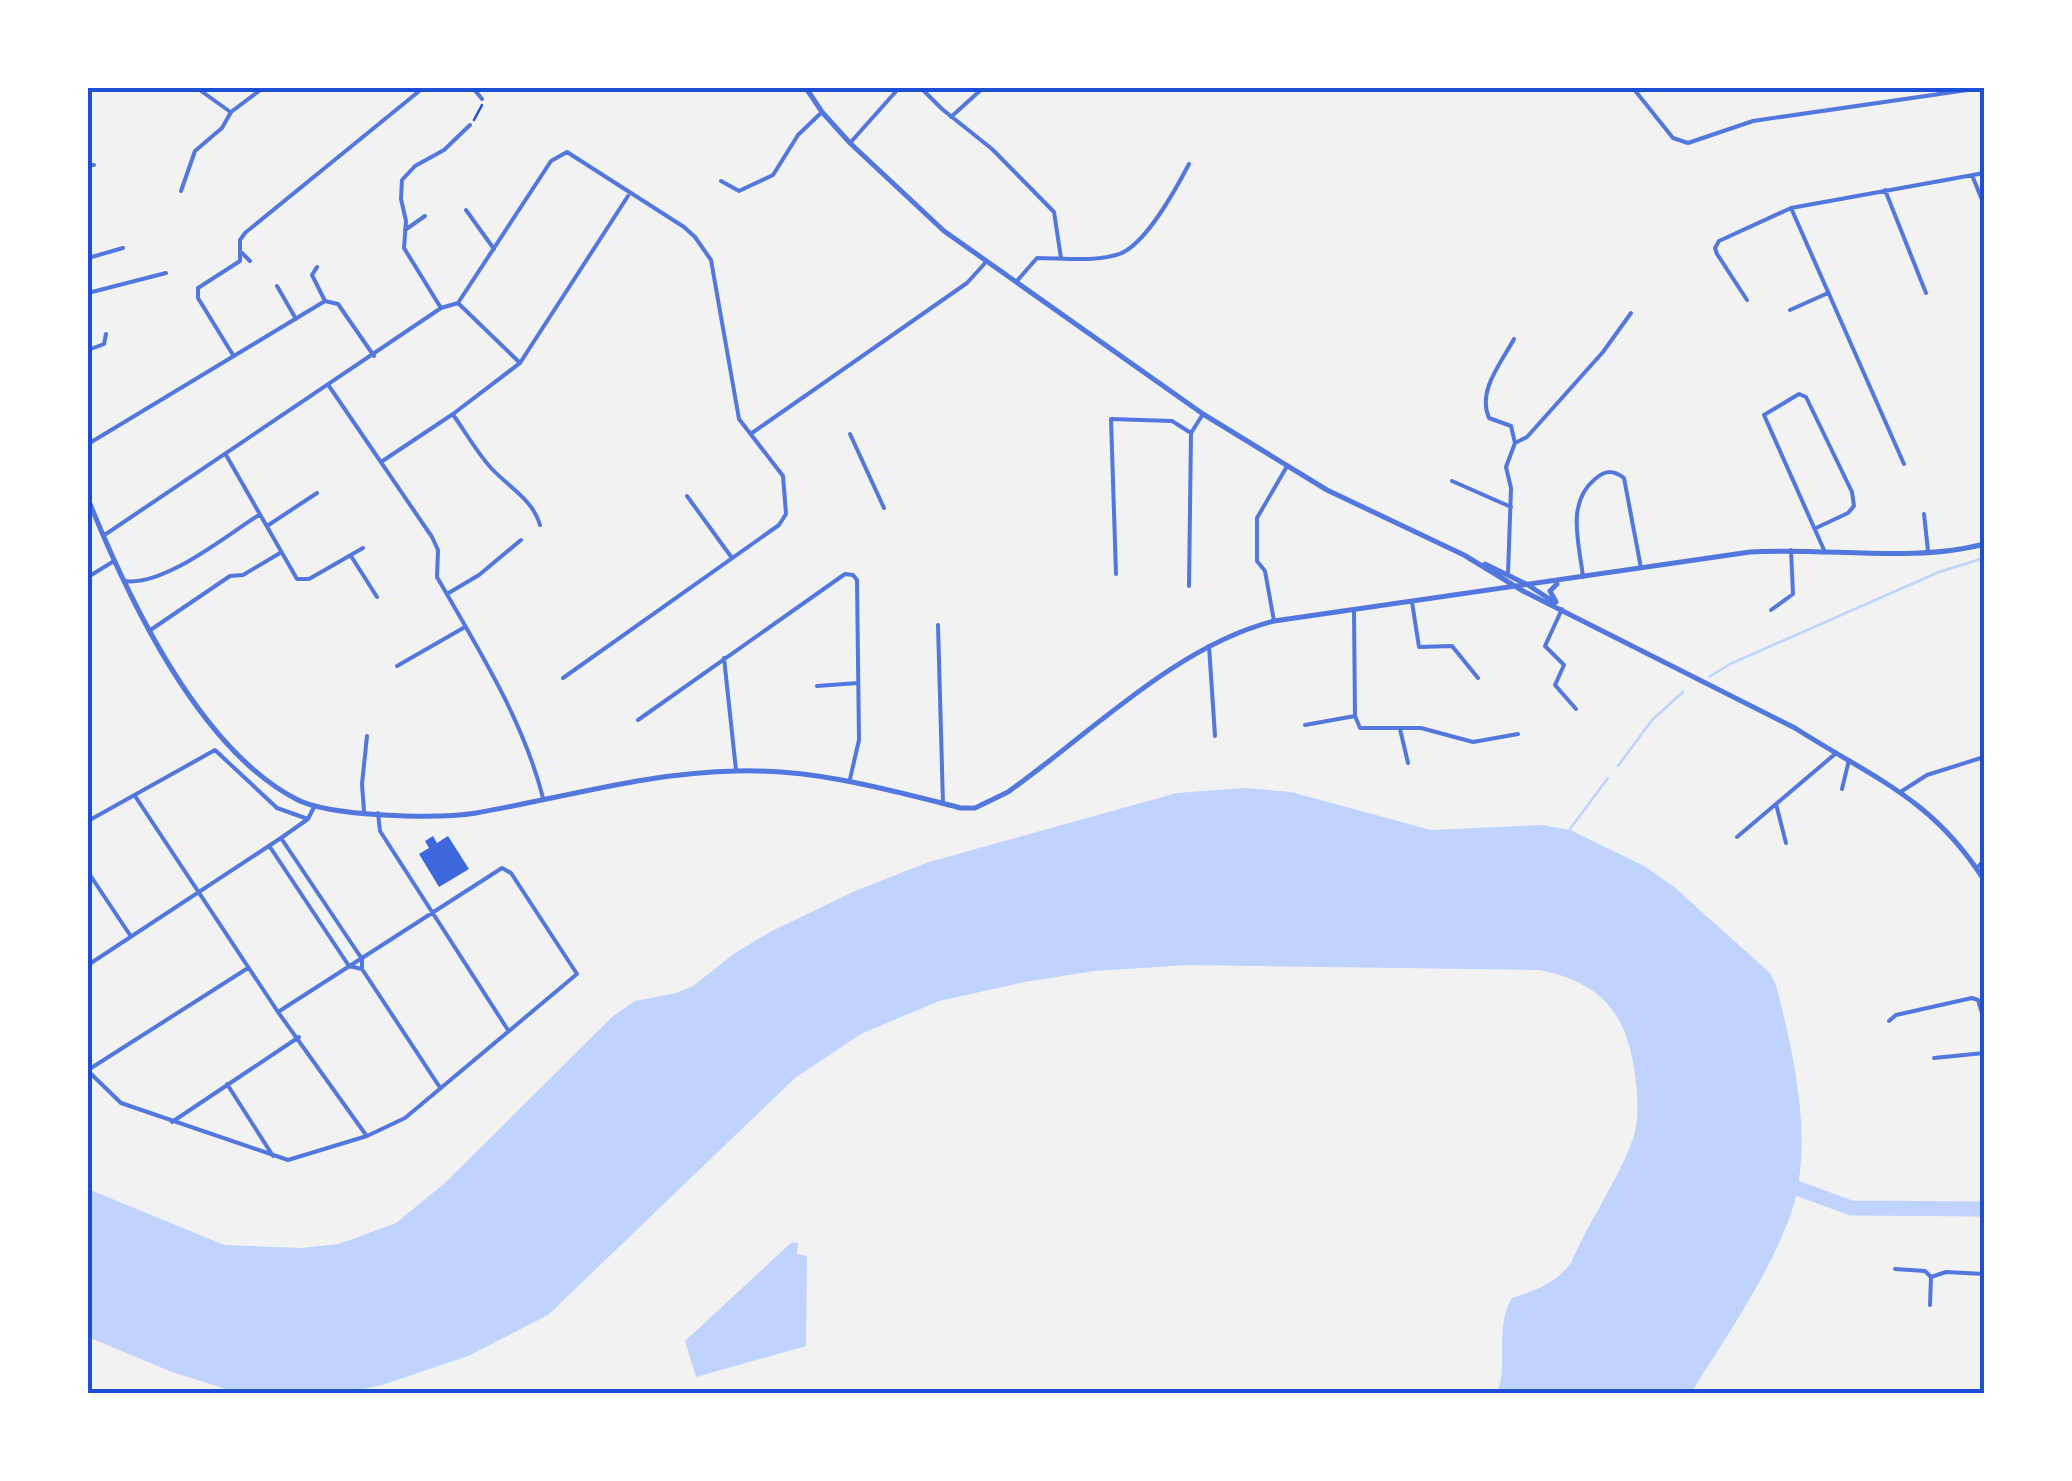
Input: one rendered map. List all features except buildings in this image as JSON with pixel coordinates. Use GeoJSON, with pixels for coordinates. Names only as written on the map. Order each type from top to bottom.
{"type":"FeatureCollection","features":[{"type":"Feature","properties":{"kind":"street"},"geometry":{"type":"LineString","coordinates":[[196,88],[230,112]]}},
{"type":"Feature","properties":{"kind":"street"},"geometry":{"type":"LineString","coordinates":[[181,191],[196,151],[222,128],[230,112],[262,88]]}},
{"type":"Feature","properties":{"kind":"street"},"geometry":{"type":"LineString","coordinates":[[233,355],[197,292],[202,284],[236,265],[242,255],[240,240],[245,232],[423,88]]}},
{"type":"Feature","properties":{"kind":"street"},"geometry":{"type":"LineString","coordinates":[[473,88],[482,99]]}},
{"type":"Feature","properties":{"kind":"street"},"geometry":{"type":"LineString","coordinates":[[806,88],[850,143],[944,231],[1202,414],[1286,468],[1508,574],[1561,608]]}},
{"type":"Feature","properties":{"kind":"street"},"geometry":{"type":"LineString","coordinates":[[850,143],[900,88]]}},
{"type":"Feature","properties":{"kind":"street"},"geometry":{"type":"LineString","coordinates":[[921,88],[992,149],[1054,212],[1061,258]]}},
{"type":"Feature","properties":{"kind":"street"},"geometry":{"type":"LineString","coordinates":[[951,117],[983,88]]}},
{"type":"Feature","properties":{"kind":"street"},"geometry":{"type":"LineString","coordinates":[[1633,88],[1673,138],[1688,143],[1753,121],[1981,88]]}},
{"type":"Feature","properties":{"kind":"street"},"geometry":{"type":"LineString","coordinates":[[720,181],[739,191],[773,175],[798,134],[822,112]]}},
{"type":"Feature","properties":{"kind":"street"},"geometry":{"type":"LineString","coordinates":[[441,308],[404,248],[406,230],[401,198],[405,174],[444,150],[470,125]]}},
{"type":"Feature","properties":{"kind":"street"},"geometry":{"type":"LineString","coordinates":[[103,536],[441,308],[458,303],[551,161],[563,153],[572,154],[684,227],[711,260],[740,419],[783,476],[786,514],[779,524],[563,678]]}},
{"type":"Feature","properties":{"kind":"street"},"geometry":{"type":"LineString","coordinates":[[1016,282],[1037,258],[1115,256],[1132,247],[1167,202],[1189,164]]}},
{"type":"Feature","properties":{"kind":"street"},"geometry":{"type":"LineString","coordinates":[[1746,300],[1717,254],[1719,240],[1791,208],[1984,173]]}},
{"type":"Feature","properties":{"kind":"street"},"geometry":{"type":"LineString","coordinates":[[1972,175],[1984,205]]}},
{"type":"Feature","properties":{"kind":"street"},"geometry":{"type":"LineString","coordinates":[[1886,190],[1926,294]]}},
{"type":"Feature","properties":{"kind":"street"},"geometry":{"type":"LineString","coordinates":[[380,462],[520,363],[629,194]]}},
{"type":"Feature","properties":{"kind":"street"},"geometry":{"type":"LineString","coordinates":[[1791,208],[1904,464]]}},
{"type":"Feature","properties":{"kind":"street"},"geometry":{"type":"LineString","coordinates":[[466,210],[494,249]]}},
{"type":"Feature","properties":{"kind":"street"},"geometry":{"type":"LineString","coordinates":[[406,230],[425,216]]}},
{"type":"Feature","properties":{"kind":"street"},"geometry":{"type":"LineString","coordinates":[[88,258],[123,248]]}},
{"type":"Feature","properties":{"kind":"street"},"geometry":{"type":"LineString","coordinates":[[242,255],[250,261]]}},
{"type":"Feature","properties":{"kind":"street"},"geometry":{"type":"LineString","coordinates":[[752,434],[967,283],[986,262]]}},
{"type":"Feature","properties":{"kind":"street"},"geometry":{"type":"LineString","coordinates":[[318,267],[312,276],[325,302]]}},
{"type":"Feature","properties":{"kind":"street"},"geometry":{"type":"LineString","coordinates":[[88,292],[166,273]]}},
{"type":"Feature","properties":{"kind":"street"},"geometry":{"type":"LineString","coordinates":[[276,286],[296,319]]}},
{"type":"Feature","properties":{"kind":"street"},"geometry":{"type":"LineString","coordinates":[[1790,310],[1828,293]]}},
{"type":"Feature","properties":{"kind":"street"},"geometry":{"type":"LineString","coordinates":[[88,444],[325,302],[338,304],[374,356]]}},
{"type":"Feature","properties":{"kind":"street"},"geometry":{"type":"LineString","coordinates":[[458,303],[520,363]]}},
{"type":"Feature","properties":{"kind":"street"},"geometry":{"type":"LineString","coordinates":[[1516,442],[1527,438],[1603,352],[1631,313]]}},
{"type":"Feature","properties":{"kind":"street"},"geometry":{"type":"LineString","coordinates":[[88,350],[104,344],[106,334]]}},
{"type":"Feature","properties":{"kind":"street"},"geometry":{"type":"LineString","coordinates":[[1508,574],[1511,507],[1506,467],[1516,442],[1510,426],[1488,418],[1484,394],[1514,339]]}},
{"type":"Feature","properties":{"kind":"street"},"geometry":{"type":"LineString","coordinates":[[329,386],[432,537],[438,550],[437,577],[519,727],[534,761],[543,798]]}},
{"type":"Feature","properties":{"kind":"street"},"geometry":{"type":"LineString","coordinates":[[1816,528],[1848,513],[1854,506],[1852,492],[1806,396],[1799,394],[1764,415],[1824,550]]}},
{"type":"Feature","properties":{"kind":"street"},"geometry":{"type":"LineString","coordinates":[[453,414],[492,469],[510,483],[537,515],[540,525]]}},
{"type":"Feature","properties":{"kind":"street"},"geometry":{"type":"LineString","coordinates":[[1190,586],[1191,434],[1202,414]]}},
{"type":"Feature","properties":{"kind":"street"},"geometry":{"type":"LineString","coordinates":[[1116,574],[1111,419],[1172,420],[1191,434]]}},
{"type":"Feature","properties":{"kind":"street"},"geometry":{"type":"LineString","coordinates":[[850,434],[884,508]]}},
{"type":"Feature","properties":{"kind":"street"},"geometry":{"type":"LineString","coordinates":[[226,455],[294,576],[309,580],[363,548]]}},
{"type":"Feature","properties":{"kind":"street"},"geometry":{"type":"LineString","coordinates":[[1274,621],[1265,571],[1257,561],[1257,518],[1286,468]]}},
{"type":"Feature","properties":{"kind":"street"},"geometry":{"type":"LineString","coordinates":[[1583,578],[1575,506],[1583,489],[1601,474],[1610,472],[1624,478],[1641,568]]}},
{"type":"Feature","properties":{"kind":"street"},"geometry":{"type":"LineString","coordinates":[[1452,481],[1511,507]]}},
{"type":"Feature","properties":{"kind":"street"},"geometry":{"type":"LineString","coordinates":[[266,526],[317,493]]}},
{"type":"Feature","properties":{"kind":"street"},"geometry":{"type":"LineString","coordinates":[[687,496],[732,558]]}},
{"type":"Feature","properties":{"kind":"street"},"geometry":{"type":"LineString","coordinates":[[88,501],[149,631],[201,711],[243,758],[295,799],[314,807],[422,816],[472,814],[543,798],[736,770],[850,779],[943,804],[974,808],[1008,792],[1208,645],[1246,628],[1641,568],[1791,550],[1964,550],[1984,544]]}},
{"type":"Feature","properties":{"kind":"street"},"geometry":{"type":"LineString","coordinates":[[1924,514],[1928,551]]}},
{"type":"Feature","properties":{"kind":"street"},"geometry":{"type":"LineString","coordinates":[[124,581],[138,583],[157,578],[260,515]]}},
{"type":"Feature","properties":{"kind":"street"},"geometry":{"type":"LineString","coordinates":[[447,594],[522,540]]}},
{"type":"Feature","properties":{"kind":"street"},"geometry":{"type":"LineString","coordinates":[[1771,610],[1794,594],[1791,550]]}},
{"type":"Feature","properties":{"kind":"street"},"geometry":{"type":"LineString","coordinates":[[149,631],[230,576],[244,575],[280,553]]}},
{"type":"Feature","properties":{"kind":"street"},"geometry":{"type":"LineString","coordinates":[[351,556],[377,596]]}},
{"type":"Feature","properties":{"kind":"street"},"geometry":{"type":"LineString","coordinates":[[1468,558],[1516,587],[1795,728],[1902,792],[1934,817],[1984,880]]}},
{"type":"Feature","properties":{"kind":"street"},"geometry":{"type":"LineString","coordinates":[[88,577],[114,561]]}},
{"type":"Feature","properties":{"kind":"street"},"geometry":{"type":"LineString","coordinates":[[1481,566],[1492,581],[1486,591]]}},
{"type":"Feature","properties":{"kind":"street"},"geometry":{"type":"LineString","coordinates":[[638,720],[845,574],[853,575],[857,580],[859,740],[850,779]]}},
{"type":"Feature","properties":{"kind":"street"},"geometry":{"type":"LineString","coordinates":[[1561,608],[1550,591],[1565,580]]}},
{"type":"Feature","properties":{"kind":"street"},"geometry":{"type":"LineString","coordinates":[[1412,602],[1419,647],[1452,646],[1478,678]]}},
{"type":"Feature","properties":{"kind":"street"},"geometry":{"type":"LineString","coordinates":[[1561,608],[1544,646],[1564,665],[1555,685],[1576,709]]}},
{"type":"Feature","properties":{"kind":"street"},"geometry":{"type":"LineString","coordinates":[[1354,610],[1355,716],[1360,728],[1421,728],[1472,742],[1518,734]]}},
{"type":"Feature","properties":{"kind":"street"},"geometry":{"type":"LineString","coordinates":[[938,625],[943,804]]}},
{"type":"Feature","properties":{"kind":"street"},"geometry":{"type":"LineString","coordinates":[[398,666],[465,627]]}},
{"type":"Feature","properties":{"kind":"street"},"geometry":{"type":"LineString","coordinates":[[1208,645],[1215,736]]}},
{"type":"Feature","properties":{"kind":"street"},"geometry":{"type":"LineString","coordinates":[[724,658],[736,770]]}},
{"type":"Feature","properties":{"kind":"street"},"geometry":{"type":"LineString","coordinates":[[818,686],[858,683]]}},
{"type":"Feature","properties":{"kind":"street"},"geometry":{"type":"LineString","coordinates":[[1305,725],[1355,716]]}},
{"type":"Feature","properties":{"kind":"street"},"geometry":{"type":"LineString","coordinates":[[1400,729],[1408,763]]}},
{"type":"Feature","properties":{"kind":"street"},"geometry":{"type":"LineString","coordinates":[[364,812],[362,784],[367,736]]}},
{"type":"Feature","properties":{"kind":"street"},"geometry":{"type":"LineString","coordinates":[[88,821],[215,750],[276,808],[308,819]]}},
{"type":"Feature","properties":{"kind":"street"},"geometry":{"type":"LineString","coordinates":[[1737,836],[1835,754]]}},
{"type":"Feature","properties":{"kind":"street"},"geometry":{"type":"LineString","coordinates":[[1902,792],[1927,775],[1984,757]]}},
{"type":"Feature","properties":{"kind":"street"},"geometry":{"type":"LineString","coordinates":[[1842,789],[1849,760]]}},
{"type":"Feature","properties":{"kind":"street"},"geometry":{"type":"LineString","coordinates":[[135,796],[278,1012],[367,1136]]}},
{"type":"Feature","properties":{"kind":"street"},"geometry":{"type":"LineString","coordinates":[[1776,804],[1786,843]]}},
{"type":"Feature","properties":{"kind":"street"},"geometry":{"type":"LineString","coordinates":[[88,965],[270,846],[308,819],[314,807]]}},
{"type":"Feature","properties":{"kind":"street"},"geometry":{"type":"LineString","coordinates":[[378,813],[380,831],[509,1030]]}},
{"type":"Feature","properties":{"kind":"street"},"geometry":{"type":"LineString","coordinates":[[281,838],[362,958],[362,969],[440,1087]]}},
{"type":"Feature","properties":{"kind":"street"},"geometry":{"type":"LineString","coordinates":[[270,846],[350,966],[362,969]]}},
{"type":"Feature","properties":{"kind":"street"},"geometry":{"type":"LineString","coordinates":[[1977,868],[1984,860]]}},
{"type":"Feature","properties":{"kind":"street"},"geometry":{"type":"LineString","coordinates":[[248,968],[88,1071],[121,1103],[288,1160],[367,1136],[406,1118],[577,974],[512,874],[502,868],[278,1012]]}},
{"type":"Feature","properties":{"kind":"street"},"geometry":{"type":"LineString","coordinates":[[88,872],[131,936]]}},
{"type":"Feature","properties":{"kind":"street"},"geometry":{"type":"LineString","coordinates":[[1889,1021],[1896,1015],[1972,998],[1978,1000],[1984,1020]]}},
{"type":"Feature","properties":{"kind":"street"},"geometry":{"type":"LineString","coordinates":[[172,1122],[299,1037]]}},
{"type":"Feature","properties":{"kind":"street"},"geometry":{"type":"LineString","coordinates":[[1934,1058],[1984,1053]]}},
{"type":"Feature","properties":{"kind":"street"},"geometry":{"type":"LineString","coordinates":[[227,1084],[274,1158]]}},
{"type":"Feature","properties":{"kind":"street"},"geometry":{"type":"LineString","coordinates":[[1894,1269],[1926,1271],[1931,1277],[1930,1306]]}},
{"type":"Feature","properties":{"kind":"street"},"geometry":{"type":"LineString","coordinates":[[1931,1277],[1946,1272],[1984,1274]]}},
{"type":"Feature","properties":{"kind":"path"},"geometry":{"type":"LineString","coordinates":[[470,125],[480,112],[482,99]]}},
{"type":"Feature","properties":{"kind":"water"},"geometry":{"type":"Polygon","coordinates":[[[1245,788],[1291,792],[1431,830],[1542,825],[1570,830],[1644,866],[1673,886],[1770,973],[1783,1012],[1799,1102],[1801,1162],[1797,1191],[1769,1264],[1691,1393],[1497,1393],[1504,1321],[1512,1298],[1552,1281],[1571,1263],[1625,1159],[1637,1119],[1631,1053],[1617,1018],[1595,992],[1561,975],[1539,970],[1189,965],[1094,971],[939,1001],[861,1034],[795,1078],[548,1315],[468,1356],[382,1385],[339,1394],[258,1394],[226,1389],[172,1372],[88,1337],[88,1189],[224,1245],[301,1248],[339,1244],[396,1223],[446,1182],[612,1017],[635,1001],[693,986],[770,932],[855,891],[929,862],[1177,793],[1245,788]]]}},
{"type":"Feature","properties":{"kind":"water"},"geometry":{"type":"Polygon","coordinates":[[[792,1242],[798,1243],[797,1254],[807,1256],[806,1346],[696,1377],[685,1341],[792,1242]]]}},
{"type":"Feature","properties":{"kind":"waterway"},"geometry":{"type":"LineString","coordinates":[[1709,677],[1730,664],[1939,572],[1984,558]]}},
{"type":"Feature","properties":{"kind":"waterway"},"geometry":{"type":"LineString","coordinates":[[1618,766],[1652,720],[1683,692]]}},
{"type":"Feature","properties":{"kind":"waterway"},"geometry":{"type":"LineString","coordinates":[[1570,829],[1608,778]]}},
{"type":"Feature","properties":{"kind":"waterway"},"geometry":{"type":"LineString","coordinates":[[1778,1181],[1851,1208],[1984,1209]]}}]}
